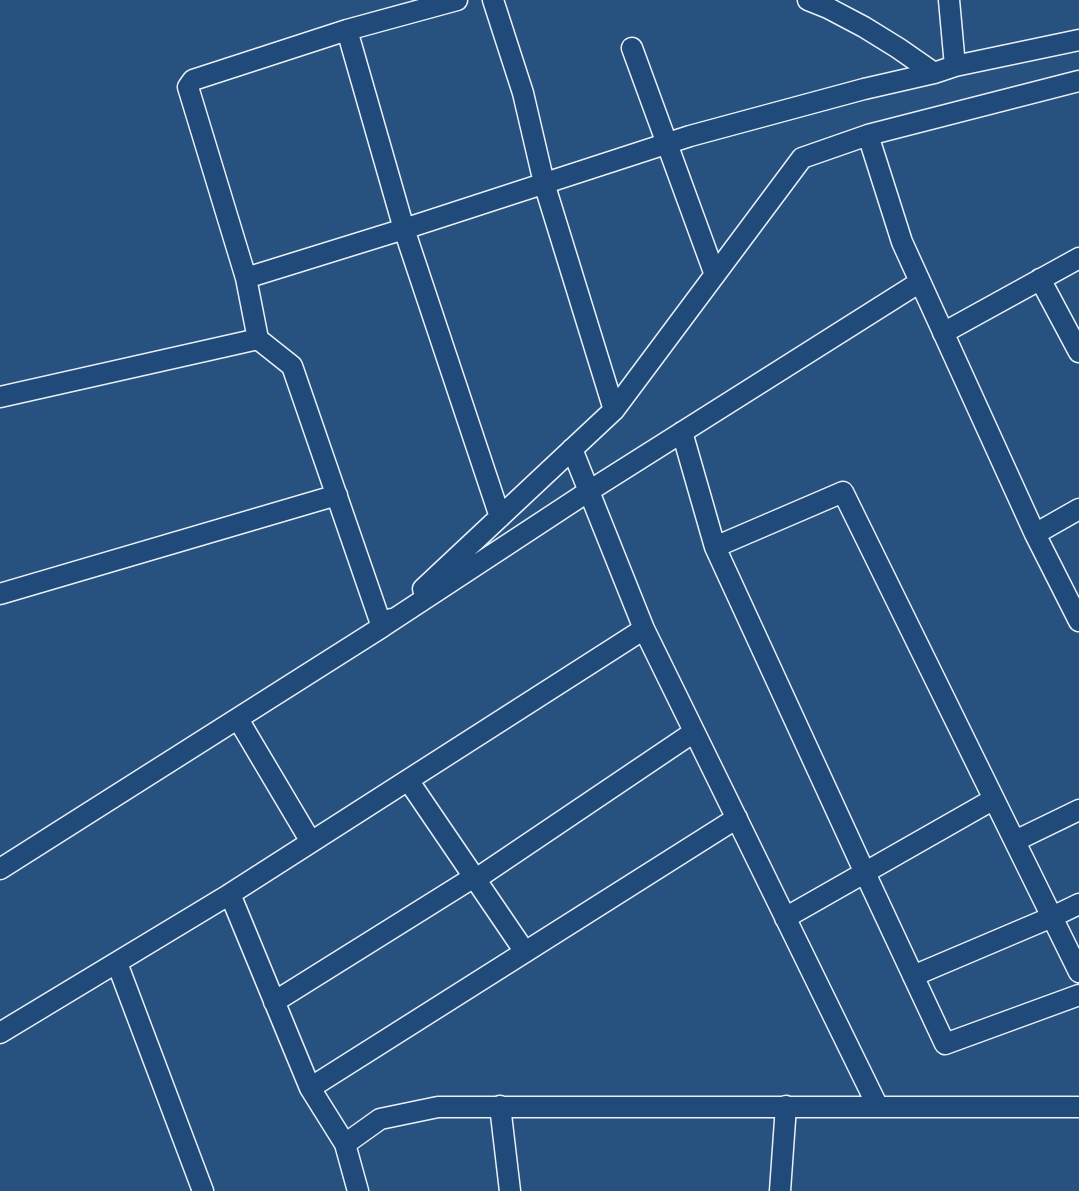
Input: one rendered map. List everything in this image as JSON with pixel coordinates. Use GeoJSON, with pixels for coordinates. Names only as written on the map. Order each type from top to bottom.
{"type":"FeatureCollection","features":[{"type":"Feature","properties":{"kind":"street"},"geometry":{"type":"LineString","coordinates":[[382,627],[292,366],[258,339],[246,278],[188,85],[193,80],[347,30],[457,0]]}},
{"type":"Feature","properties":{"kind":"street"},"geometry":{"type":"LineString","coordinates":[[493,0],[523,94],[544,183],[614,410]]}},
{"type":"Feature","properties":{"kind":"street"},"geometry":{"type":"LineString","coordinates":[[808,0],[828,8],[864,27],[934,73]]}},
{"type":"Feature","properties":{"kind":"street"},"geometry":{"type":"LineString","coordinates":[[949,0],[955,66]]}},
{"type":"Feature","properties":{"kind":"street"},"geometry":{"type":"LineString","coordinates":[[347,30],[404,228],[500,517]]}},
{"type":"Feature","properties":{"kind":"street"},"geometry":{"type":"LineString","coordinates":[[246,278],[690,136],[864,89],[934,73],[955,66],[1079,40]]}},
{"type":"Feature","properties":{"kind":"street"},"geometry":{"type":"LineString","coordinates":[[632,48],[715,275]]}},
{"type":"Feature","properties":{"kind":"street"},"geometry":{"type":"LineString","coordinates":[[382,627],[614,410],[802,158],[868,134],[1079,81]]}},
{"type":"Feature","properties":{"kind":"street"},"geometry":{"type":"LineString","coordinates":[[868,134],[902,242],[1034,534],[1079,621]]}},
{"type":"Feature","properties":{"kind":"street"},"geometry":{"type":"LineString","coordinates":[[943,334],[1079,258]]}},
{"type":"Feature","properties":{"kind":"street"},"geometry":{"type":"LineString","coordinates":[[1040,279],[1079,352]]}},
{"type":"Feature","properties":{"kind":"street"},"geometry":{"type":"LineString","coordinates":[[0,869],[382,627],[589,491],[920,282]]}},
{"type":"Feature","properties":{"kind":"street"},"geometry":{"type":"LineString","coordinates":[[0,397],[258,339]]}},
{"type":"Feature","properties":{"kind":"street"},"geometry":{"type":"LineString","coordinates":[[682,432],[714,548],[946,1044],[1079,995]]}},
{"type":"Feature","properties":{"kind":"street"},"geometry":{"type":"LineString","coordinates":[[572,449],[644,629],[878,1107]]}},
{"type":"Feature","properties":{"kind":"street"},"geometry":{"type":"LineString","coordinates":[[714,548],[843,492],[1079,972]]}},
{"type":"Feature","properties":{"kind":"street"},"geometry":{"type":"LineString","coordinates":[[0,594],[337,495]]}},
{"type":"Feature","properties":{"kind":"street"},"geometry":{"type":"LineString","coordinates":[[1034,534],[1079,510]]}},
{"type":"Feature","properties":{"kind":"street"},"geometry":{"type":"LineString","coordinates":[[0,1034],[230,894],[644,629]]}},
{"type":"Feature","properties":{"kind":"street"},"geometry":{"type":"LineString","coordinates":[[238,718],[312,842]]}},
{"type":"Feature","properties":{"kind":"street"},"geometry":{"type":"LineString","coordinates":[[274,1002],[475,878],[694,732]]}},
{"type":"Feature","properties":{"kind":"street"},"geometry":{"type":"LineString","coordinates":[[408,780],[525,952]]}},
{"type":"Feature","properties":{"kind":"street"},"geometry":{"type":"LineString","coordinates":[[785,918],[994,800]]}},
{"type":"Feature","properties":{"kind":"street"},"geometry":{"type":"LineString","coordinates":[[1015,841],[1079,810]]}},
{"type":"Feature","properties":{"kind":"street"},"geometry":{"type":"LineString","coordinates":[[310,1088],[737,818]]}},
{"type":"Feature","properties":{"kind":"street"},"geometry":{"type":"LineString","coordinates":[[230,894],[310,1088],[345,1144],[358,1191]]}},
{"type":"Feature","properties":{"kind":"street"},"geometry":{"type":"LineString","coordinates":[[913,976],[1079,904]]}},
{"type":"Feature","properties":{"kind":"street"},"geometry":{"type":"LineString","coordinates":[[117,963],[203,1191]]}},
{"type":"Feature","properties":{"kind":"street"},"geometry":{"type":"LineString","coordinates":[[500,1106],[510,1191]]}},
{"type":"Feature","properties":{"kind":"street"},"geometry":{"type":"LineString","coordinates":[[780,1191],[786,1106]]}},
{"type":"Feature","properties":{"kind":"street"},"geometry":{"type":"LineString","coordinates":[[345,1144],[380,1119],[438,1107],[1079,1106]]}}]}
